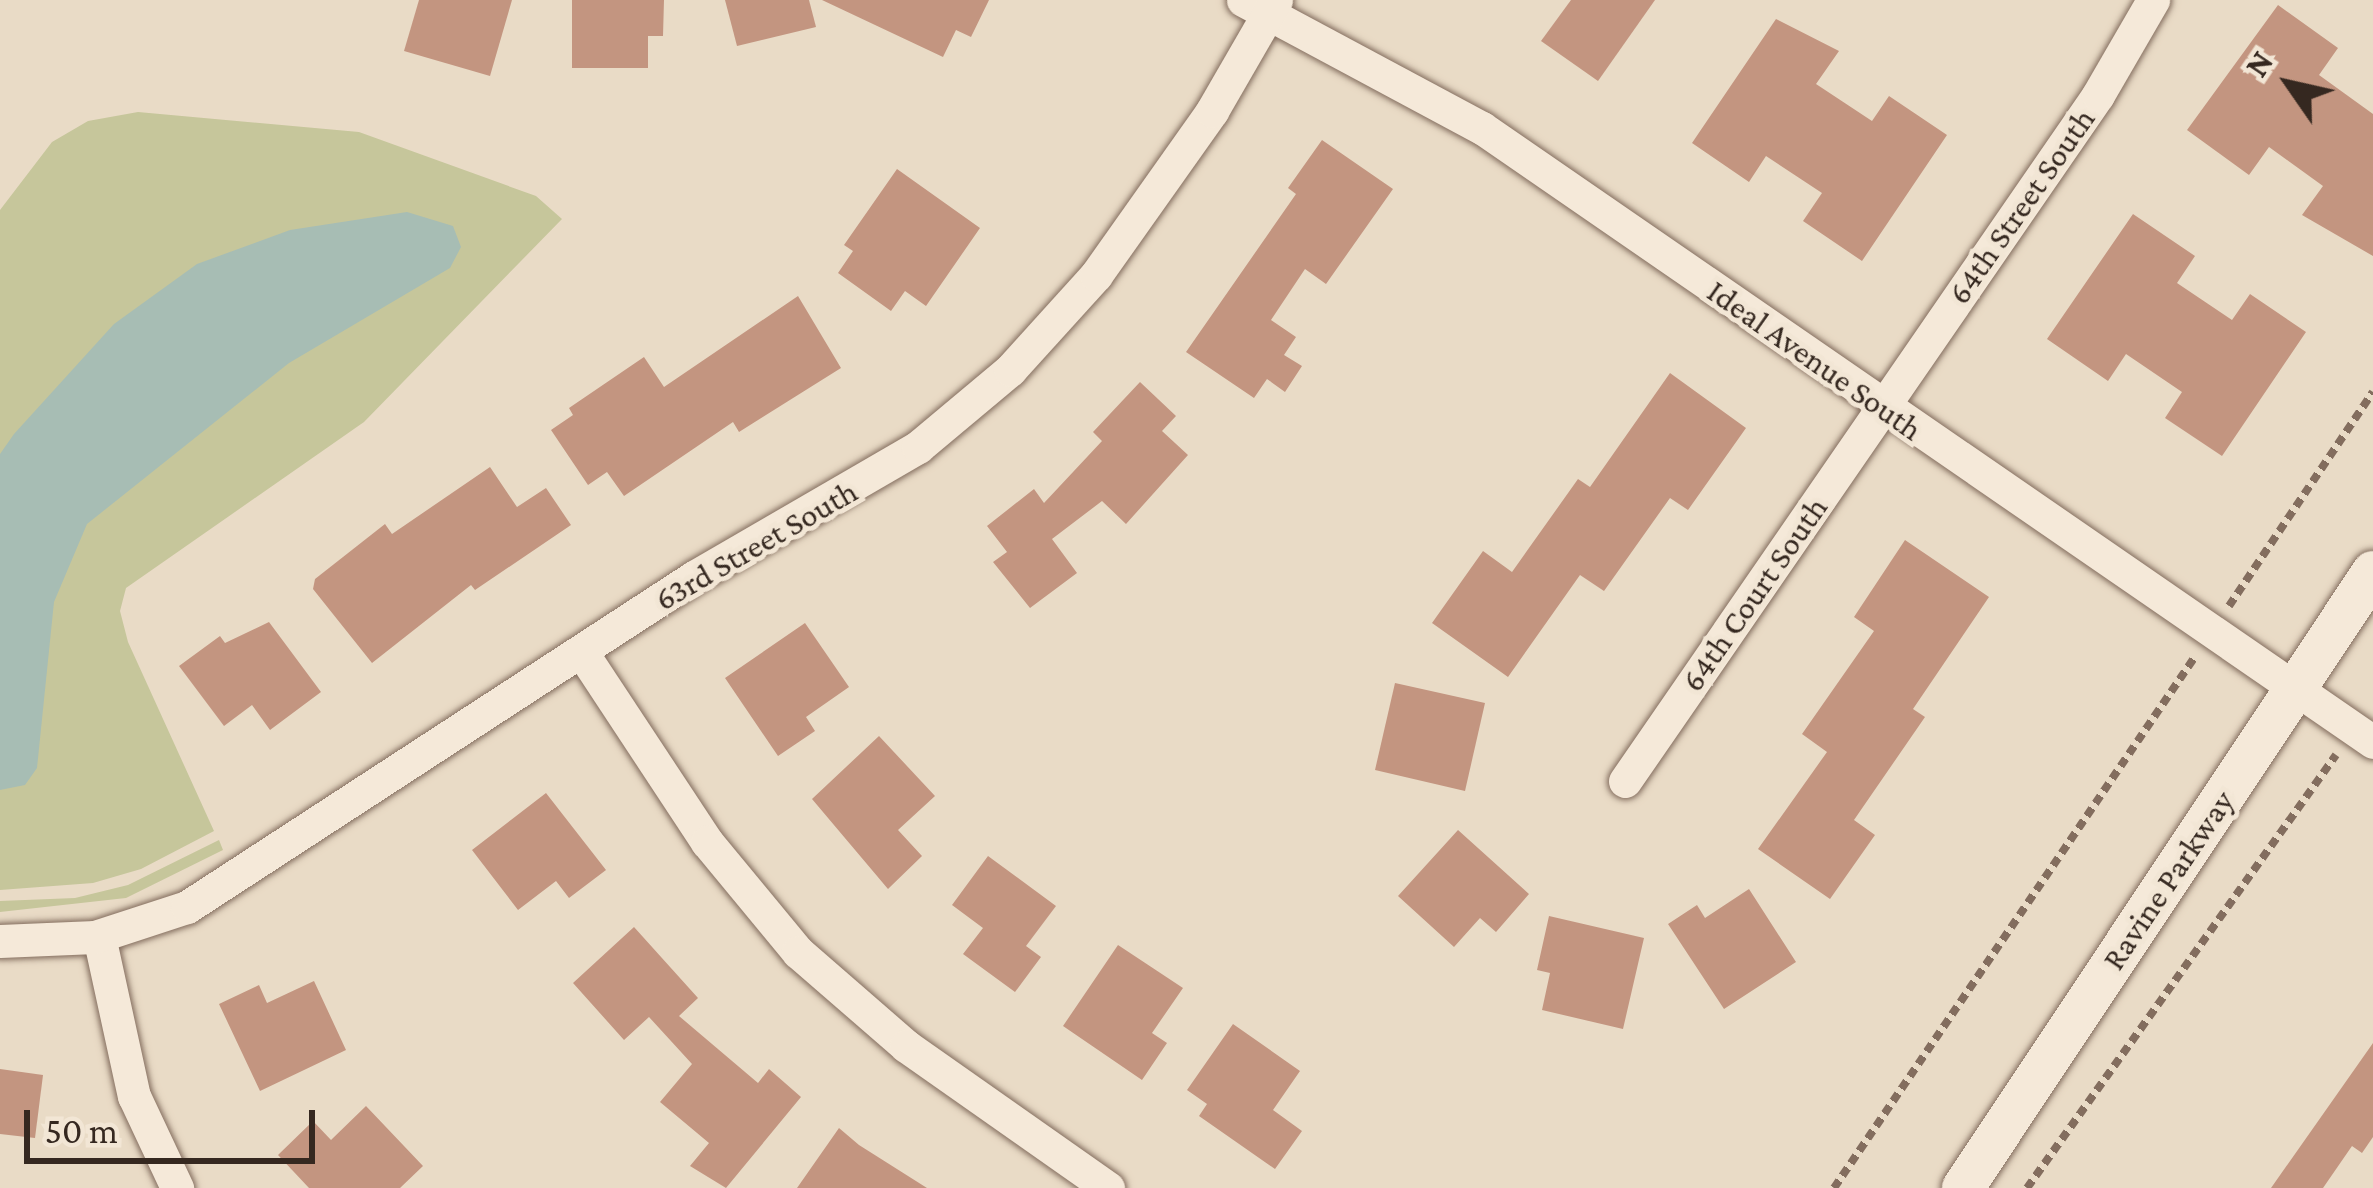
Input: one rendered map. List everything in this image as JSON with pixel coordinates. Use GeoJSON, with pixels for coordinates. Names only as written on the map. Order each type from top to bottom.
{"type":"FeatureCollection","features":[{"type":"Feature","properties":{"kind":"street","name":"64th Street South"},"geometry":{"type":"LineString","coordinates":[[1883,407],[2098,95],[2153,0]]}},
{"type":"Feature","properties":{"kind":"street","name":"Ideal Avenue South"},"geometry":{"type":"LineString","coordinates":[[1262,4],[1462,115],[2363,736]]}},
{"type":"Feature","properties":{"kind":"street","name":"63rd Street South"},"geometry":{"type":"LineString","coordinates":[[0,941],[99,936],[162,919],[219,889],[581,651],[894,464],[1010,370],[1114,253],[1262,4]]}},
{"type":"Feature","properties":{"kind":"street","name":"64th Court South"},"geometry":{"type":"LineString","coordinates":[[1625,781],[1883,407]]}},
{"type":"Feature","properties":{"kind":"street","name":"Ravine Parkway"},"geometry":{"type":"LineString","coordinates":[[1963,1188],[2373,572]]}},
{"type":"Feature","properties":{"kind":"street"},"geometry":{"type":"LineString","coordinates":[[581,651],[707,842],[798,952],[906,1046],[1108,1188]]}},
{"type":"Feature","properties":{"kind":"street"},"geometry":{"type":"LineString","coordinates":[[99,936],[134,1096],[177,1188]]}},
{"type":"Feature","properties":{"kind":"path"},"geometry":{"type":"LineString","coordinates":[[2236,596],[2373,392]]}},
{"type":"Feature","properties":{"kind":"path"},"geometry":{"type":"LineString","coordinates":[[1834,1188],[2191,663]]}},
{"type":"Feature","properties":{"kind":"path"},"geometry":{"type":"LineString","coordinates":[[2026,1188],[2363,736]]}},
{"type":"Feature","properties":{"kind":"green space"},"geometry":{"type":"Polygon","coordinates":[[[138,112],[359,132],[536,196],[562,219],[364,422],[126,588],[120,611],[128,642],[214,831],[141,869],[93,883],[0,890],[0,210],[52,142],[88,121],[138,112]]]}},
{"type":"Feature","properties":{"kind":"green space"},"geometry":{"type":"Polygon","coordinates":[[[219,840],[223,850],[126,898],[0,912],[0,901],[75,898],[128,885],[219,840]]]}},
{"type":"Feature","properties":{"kind":"shaded area"},"geometry":{"type":"Polygon","coordinates":[[[407,212],[453,226],[461,247],[450,268],[289,363],[87,524],[54,602],[37,768],[25,785],[0,790],[0,454],[14,434],[114,324],[197,264],[290,230],[407,212]]]}},
{"type":"Feature","properties":{"kind":"building"},"geometry":{"type":"Polygon","coordinates":[[[419,0],[512,0],[490,76],[404,51],[419,0]]]}},
{"type":"Feature","properties":{"kind":"building"},"geometry":{"type":"Polygon","coordinates":[[[572,0],[664,0],[663,36],[648,36],[648,68],[572,68],[572,0]]]}},
{"type":"Feature","properties":{"kind":"building"},"geometry":{"type":"Polygon","coordinates":[[[725,0],[809,0],[816,27],[737,46],[725,0]]]}},
{"type":"Feature","properties":{"kind":"building"},"geometry":{"type":"Polygon","coordinates":[[[822,0],[989,0],[971,37],[956,30],[943,57],[822,0]]]}},
{"type":"Feature","properties":{"kind":"building"},"geometry":{"type":"Polygon","coordinates":[[[1571,0],[1655,0],[1598,81],[1541,41],[1571,0]]]}},
{"type":"Feature","properties":{"kind":"building"},"geometry":{"type":"Polygon","coordinates":[[[2278,5],[2338,48],[2319,75],[2373,114],[2373,256],[2302,215],[2323,186],[2269,147],[2249,175],[2187,130],[2278,5]]]}},
{"type":"Feature","properties":{"kind":"building"},"geometry":{"type":"Polygon","coordinates":[[[1776,19],[1839,51],[1816,84],[1872,121],[1889,96],[1947,135],[1862,261],[1803,221],[1822,193],[1766,156],[1749,182],[1692,143],[1776,19]]]}},
{"type":"Feature","properties":{"kind":"building"},"geometry":{"type":"Polygon","coordinates":[[[1322,140],[1393,189],[1326,284],[1305,269],[1271,320],[1296,337],[1284,355],[1302,366],[1285,392],[1267,379],[1254,398],[1186,352],[1296,194],[1288,188],[1322,140]]]}},
{"type":"Feature","properties":{"kind":"building"},"geometry":{"type":"Polygon","coordinates":[[[897,169],[980,228],[926,306],[905,291],[891,311],[838,273],[853,251],[844,245],[897,169]]]}},
{"type":"Feature","properties":{"kind":"building"},"geometry":{"type":"Polygon","coordinates":[[[2133,214],[2195,256],[2177,283],[2232,320],[2250,294],[2306,332],[2222,456],[2165,418],[2182,392],[2126,354],[2108,381],[2047,339],[2133,214]]]}},
{"type":"Feature","properties":{"kind":"building"},"geometry":{"type":"Polygon","coordinates":[[[798,296],[841,368],[739,432],[733,422],[624,496],[607,472],[588,485],[551,430],[573,415],[569,408],[644,357],[664,387],[798,296]]]}},
{"type":"Feature","properties":{"kind":"building"},"geometry":{"type":"Polygon","coordinates":[[[1670,373],[1746,428],[1688,510],[1670,498],[1604,591],[1580,575],[1508,677],[1432,623],[1483,551],[1512,572],[1578,479],[1590,487],[1670,373]]]}},
{"type":"Feature","properties":{"kind":"building"},"geometry":{"type":"Polygon","coordinates":[[[1140,382],[1176,416],[1162,431],[1188,455],[1126,524],[1102,501],[1052,539],[1077,573],[1030,608],[993,562],[1007,552],[987,526],[1034,489],[1044,503],[1102,441],[1093,432],[1140,382]]]}},
{"type":"Feature","properties":{"kind":"building"},"geometry":{"type":"Polygon","coordinates":[[[490,467],[517,507],[546,488],[571,525],[475,590],[471,585],[372,663],[313,589],[315,579],[385,524],[392,534],[490,467]]]}},
{"type":"Feature","properties":{"kind":"building"},"geometry":{"type":"Polygon","coordinates":[[[1905,540],[1989,597],[1913,709],[1925,717],[1854,820],[1875,835],[1830,899],[1758,849],[1827,752],[1802,734],[1874,631],[1854,617],[1905,540]]]}},
{"type":"Feature","properties":{"kind":"building"},"geometry":{"type":"Polygon","coordinates":[[[269,622],[321,692],[270,730],[252,705],[224,726],[179,666],[220,636],[225,643],[269,622]]]}},
{"type":"Feature","properties":{"kind":"building"},"geometry":{"type":"Polygon","coordinates":[[[805,623],[849,687],[806,717],[815,731],[778,756],[725,678],[805,623]]]}},
{"type":"Feature","properties":{"kind":"building"},"geometry":{"type":"Polygon","coordinates":[[[1395,683],[1485,703],[1465,791],[1375,770],[1395,683]]]}},
{"type":"Feature","properties":{"kind":"building"},"geometry":{"type":"Polygon","coordinates":[[[879,736],[935,796],[898,830],[922,856],[888,889],[812,799],[879,736]]]}},
{"type":"Feature","properties":{"kind":"building"},"geometry":{"type":"Polygon","coordinates":[[[546,793],[606,870],[569,898],[556,881],[518,910],[472,850],[546,793]]]}},
{"type":"Feature","properties":{"kind":"building"},"geometry":{"type":"Polygon","coordinates":[[[1458,830],[1529,894],[1496,932],[1480,918],[1454,947],[1398,896],[1458,830]]]}},
{"type":"Feature","properties":{"kind":"building"},"geometry":{"type":"Polygon","coordinates":[[[988,856],[1056,906],[1026,946],[1041,957],[1015,992],[963,954],[983,928],[952,905],[988,856]]]}},
{"type":"Feature","properties":{"kind":"building"},"geometry":{"type":"Polygon","coordinates":[[[1749,889],[1796,962],[1724,1009],[1668,924],[1697,905],[1705,918],[1749,889]]]}},
{"type":"Feature","properties":{"kind":"building"},"geometry":{"type":"Polygon","coordinates":[[[1549,916],[1644,938],[1623,1029],[1542,1010],[1550,973],[1537,970],[1549,916]]]}},
{"type":"Feature","properties":{"kind":"building"},"geometry":{"type":"Polygon","coordinates":[[[634,927],[698,998],[679,1016],[758,1083],[769,1069],[801,1097],[726,1188],[690,1166],[709,1143],[660,1102],[692,1064],[649,1017],[624,1040],[573,983],[634,927]]]}},
{"type":"Feature","properties":{"kind":"building"},"geometry":{"type":"Polygon","coordinates":[[[1118,945],[1183,988],[1152,1033],[1167,1043],[1142,1080],[1063,1026],[1118,945]]]}},
{"type":"Feature","properties":{"kind":"building"},"geometry":{"type":"Polygon","coordinates":[[[314,981],[346,1050],[260,1091],[219,1004],[259,985],[267,1003],[314,981]]]}},
{"type":"Feature","properties":{"kind":"building"},"geometry":{"type":"Polygon","coordinates":[[[1233,1024],[1300,1071],[1273,1110],[1302,1131],[1275,1169],[1199,1116],[1207,1104],[1187,1090],[1233,1024]]]}},
{"type":"Feature","properties":{"kind":"building"},"geometry":{"type":"Polygon","coordinates":[[[2373,1043],[2373,1137],[2362,1153],[2352,1146],[2323,1188],[2271,1188],[2373,1043]]]}},
{"type":"Feature","properties":{"kind":"building"},"geometry":{"type":"Polygon","coordinates":[[[0,1069],[43,1075],[35,1138],[0,1134],[0,1069]]]}},
{"type":"Feature","properties":{"kind":"building"},"geometry":{"type":"Polygon","coordinates":[[[366,1106],[423,1166],[400,1188],[309,1188],[278,1155],[313,1121],[331,1140],[366,1106]]]}},
{"type":"Feature","properties":{"kind":"building"},"geometry":{"type":"Polygon","coordinates":[[[839,1128],[859,1145],[927,1188],[797,1188],[839,1128]]]}}]}
